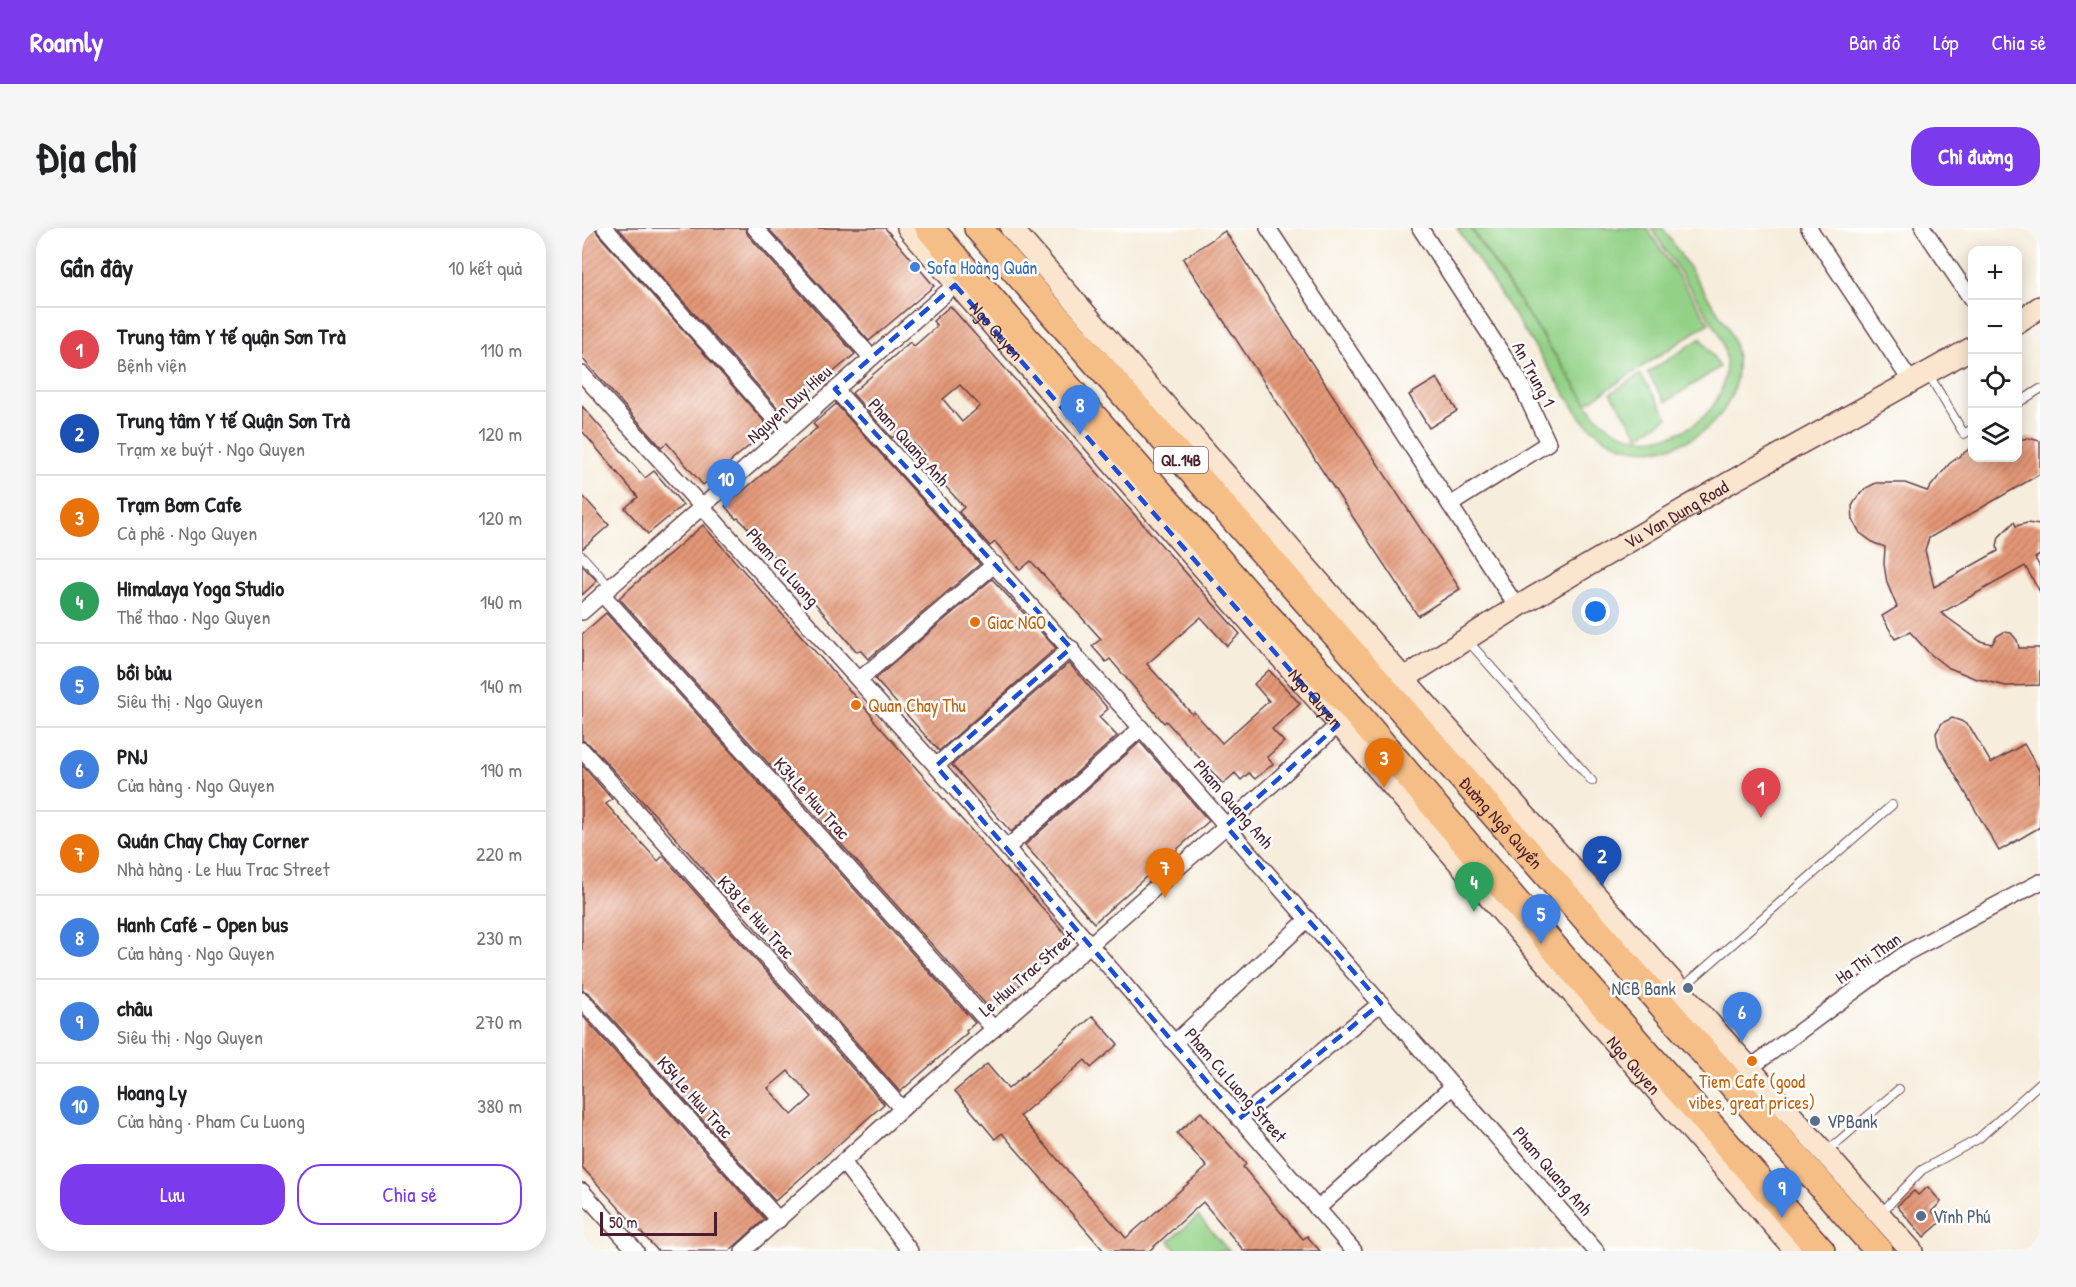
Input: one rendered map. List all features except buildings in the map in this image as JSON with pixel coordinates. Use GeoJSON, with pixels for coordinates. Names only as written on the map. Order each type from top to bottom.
{"type":"FeatureCollection","features":[{"type":"Feature","properties":{"kind":"highway","name":"QL.14B"},"geometry":{"type":"LineString","coordinates":[[929,228],[962,279]]}},
{"type":"Feature","properties":{"kind":"highway","name":"QL.14B"},"geometry":{"type":"LineString","coordinates":[[978,228],[1017,237],[1394,685]]}},
{"type":"Feature","properties":{"kind":"highway","name":"Ngo Quyen"},"geometry":{"type":"LineString","coordinates":[[962,279],[1267,616],[1346,718],[1573,970],[1809,1249]]}},
{"type":"Feature","properties":{"kind":"highway"},"geometry":{"type":"LineString","coordinates":[[1346,718],[1394,685]]}},
{"type":"Feature","properties":{"kind":"highway","name":"Đường Ngô Quyền"},"geometry":{"type":"LineString","coordinates":[[1394,685],[1740,1075],[1872,1229]]}},
{"type":"Feature","properties":{"kind":"street"},"geometry":{"type":"LineString","coordinates":[[605,228],[786,432]]}},
{"type":"Feature","properties":{"kind":"street"},"geometry":{"type":"LineString","coordinates":[[755,228],[871,357]]}},
{"type":"Feature","properties":{"kind":"street","name":"Ngo Quyen"},"geometry":{"type":"LineString","coordinates":[[908,228],[962,279]]}},
{"type":"Feature","properties":{"kind":"street"},"geometry":{"type":"LineString","coordinates":[[1269,228],[1517,607]]}},
{"type":"Feature","properties":{"kind":"street","name":"An Trung 1"},"geometry":{"type":"LineString","coordinates":[[1420,228],[1518,378],[1548,443],[1450,505]]}},
{"type":"Feature","properties":{"kind":"street"},"geometry":{"type":"LineString","coordinates":[[1809,228],[1920,379]]}},
{"type":"Feature","properties":{"kind":"street"},"geometry":{"type":"LineString","coordinates":[[1923,228],[1968,294]]}},
{"type":"Feature","properties":{"kind":"street","name":"Nguyen Duy Hieu"},"geometry":{"type":"LineString","coordinates":[[582,612],[962,279]]}},
{"type":"Feature","properties":{"kind":"street"},"geometry":{"type":"LineString","coordinates":[[2022,319],[2040,308]]}},
{"type":"Feature","properties":{"kind":"street","name":"Vu Van Dung Road"},"geometry":{"type":"LineString","coordinates":[[1394,685],[1517,607],[1727,484],[1968,350]]}},
{"type":"Feature","properties":{"kind":"street","name":"Pham Cu Luong"},"geometry":{"type":"LineString","coordinates":[[582,374],[860,679],[1090,944]]}},
{"type":"Feature","properties":{"kind":"street","name":"Pham Quang Anh"},"geometry":{"type":"LineString","coordinates":[[835,389],[1142,728],[1596,1251]]}},
{"type":"Feature","properties":{"kind":"street"},"geometry":{"type":"LineString","coordinates":[[860,679],[995,564]]}},
{"type":"Feature","properties":{"kind":"street","name":"K34 Le Huu Trac"},"geometry":{"type":"LineString","coordinates":[[606,591],[994,1029]]}},
{"type":"Feature","properties":{"kind":"street"},"geometry":{"type":"LineString","coordinates":[[936,766],[1071,648]]}},
{"type":"Feature","properties":{"kind":"street"},"geometry":{"type":"LineString","coordinates":[[1394,685],[1680,989],[1740,1075],[1824,1154],[1872,1229],[1912,1251]]}},
{"type":"Feature","properties":{"kind":"street","name":"Le Huu Trac Street"},"geometry":{"type":"LineString","coordinates":[[742,1251],[1346,718]]}},
{"type":"Feature","properties":{"kind":"street"},"geometry":{"type":"LineString","coordinates":[[1007,848],[1142,728]]}},
{"type":"Feature","properties":{"kind":"street","name":"K38 Le Huu Trac"},"geometry":{"type":"LineString","coordinates":[[582,750],[902,1108]]}},
{"type":"Feature","properties":{"kind":"street","name":"Ha Thi Than"},"geometry":{"type":"LineString","coordinates":[[1740,1075],[1906,953],[2040,882]]}},
{"type":"Feature","properties":{"kind":"street"},"geometry":{"type":"LineString","coordinates":[[1174,1042],[1308,919]]}},
{"type":"Feature","properties":{"kind":"street","name":"Pham Cu Luong Street"},"geometry":{"type":"LineString","coordinates":[[1090,944],[1354,1251]]}},
{"type":"Feature","properties":{"kind":"street","name":"K54 Le Huu Trac"},"geometry":{"type":"LineString","coordinates":[[582,1000],[779,1220]]}},
{"type":"Feature","properties":{"kind":"street"},"geometry":{"type":"LineString","coordinates":[[1239,1119],[1381,1003]]}},
{"type":"Feature","properties":{"kind":"street"},"geometry":{"type":"LineString","coordinates":[[1317,1209],[1453,1086]]}},
{"type":"Feature","properties":{"kind":"street"},"geometry":{"type":"LineString","coordinates":[[843,1162],[910,1251]]}},
{"type":"Feature","properties":{"kind":"street"},"geometry":{"type":"LineString","coordinates":[[582,1191],[636,1251]]}},
{"type":"Feature","properties":{"kind":"lane"},"geometry":{"type":"LineString","coordinates":[[1920,379],[1964,434],[1968,432]]}},
{"type":"Feature","properties":{"kind":"lane"},"geometry":{"type":"LineString","coordinates":[[2022,401],[2040,390]]}},
{"type":"Feature","properties":{"kind":"lane"},"geometry":{"type":"LineString","coordinates":[[582,556],[606,591]]}},
{"type":"Feature","properties":{"kind":"lane"},"geometry":{"type":"LineString","coordinates":[[1467,640],[1592,781]]}},
{"type":"Feature","properties":{"kind":"lane"},"geometry":{"type":"LineString","coordinates":[[1680,989],[1892,805]]}},
{"type":"Feature","properties":{"kind":"lane"},"geometry":{"type":"LineString","coordinates":[[1872,1229],[1922,1170],[1978,1139],[2040,1083]]}},
{"type":"Feature","properties":{"kind":"lane"},"geometry":{"type":"LineString","coordinates":[[1824,1154],[1899,1089]]}},
{"type":"Feature","properties":{"kind":"highlighted area"},"geometry":{"type":"Polygon","coordinates":[[[955,285],[1338,725],[1226,826],[1381,1003],[1239,1119],[936,766],[1071,648],[835,389],[955,285]]]}},
{"type":"Feature","properties":{"kind":"green space"},"geometry":{"type":"Polygon","coordinates":[[[1457,228],[1470,228],[1594,414],[1618,431],[1644,438],[1669,436],[1692,425],[1711,408],[1723,386],[1726,360],[1718,331],[1651,228],[1663,228],[1727,326],[1737,360],[1733,390],[1718,416],[1696,436],[1668,448],[1637,449],[1607,439],[1579,415],[1457,228]]]}},
{"type":"Feature","properties":{"kind":"green space"},"geometry":{"type":"Polygon","coordinates":[[[1471,228],[1647,228],[1709,323],[1587,403],[1471,228]]]}},
{"type":"Feature","properties":{"kind":"green space"},"geometry":{"type":"Polygon","coordinates":[[[1701,338],[1720,367],[1666,402],[1647,373],[1701,338]]]}},
{"type":"Feature","properties":{"kind":"green space"},"geometry":{"type":"Polygon","coordinates":[[[1640,374],[1668,417],[1639,436],[1611,393],[1640,374]]]}},
{"type":"Feature","properties":{"kind":"green space"},"geometry":{"type":"Polygon","coordinates":[[[1198,1216],[1229,1251],[1177,1251],[1169,1241],[1198,1216]]]}},
{"type":"Feature","properties":{"kind":"place","name":"Sofa Hoàng Quân"},"geometry":{"type":"Point","coordinates":[915,267]}},
{"type":"Feature","properties":{"kind":"place","name":"Hanh Café - Open bus"},"geometry":{"type":"Point","coordinates":[1080,435]}},
{"type":"Feature","properties":{"kind":"place","name":"Hoang Ly"},"geometry":{"type":"Point","coordinates":[726,509]}},
{"type":"Feature","properties":{"kind":"place","name":"Giac NGO"},"geometry":{"type":"Point","coordinates":[975,622]}},
{"type":"Feature","properties":{"kind":"place","name":"Quan Chay Thu"},"geometry":{"type":"Point","coordinates":[856,705]}},
{"type":"Feature","properties":{"kind":"place","name":"Trạm Bơm Cafe"},"geometry":{"type":"Point","coordinates":[1384,788]}},
{"type":"Feature","properties":{"kind":"place","name":"Trung tâm Y tế quận Sơn Trà"},"geometry":{"type":"Point","coordinates":[1761,818]}},
{"type":"Feature","properties":{"kind":"place","name":"Trung tâm Y tế Quận Sơn Trà"},"geometry":{"type":"Point","coordinates":[1602,886]}},
{"type":"Feature","properties":{"kind":"place","name":"Quán Chay Chay Corner"},"geometry":{"type":"Point","coordinates":[1165,898]}},
{"type":"Feature","properties":{"kind":"place","name":"Himalaya Yoga Studio"},"geometry":{"type":"Point","coordinates":[1474,912]}},
{"type":"Feature","properties":{"kind":"place","name":"bồi bửu"},"geometry":{"type":"Point","coordinates":[1541,944]}},
{"type":"Feature","properties":{"kind":"place","name":"NCB Bank"},"geometry":{"type":"Point","coordinates":[1688,988]}},
{"type":"Feature","properties":{"kind":"place","name":"PNJ"},"geometry":{"type":"Point","coordinates":[1742,1042]}},
{"type":"Feature","properties":{"kind":"place","name":"Tiem Cafe (good vibes, great prices)"},"geometry":{"type":"Point","coordinates":[1752,1061]}},
{"type":"Feature","properties":{"kind":"place","name":"VPBank"},"geometry":{"type":"Point","coordinates":[1815,1121]}},
{"type":"Feature","properties":{"kind":"place","name":"Vĩnh Phú"},"geometry":{"type":"Point","coordinates":[1921,1216]}},
{"type":"Feature","properties":{"kind":"place","name":"châu"},"geometry":{"type":"Point","coordinates":[1782,1218]}}]}
